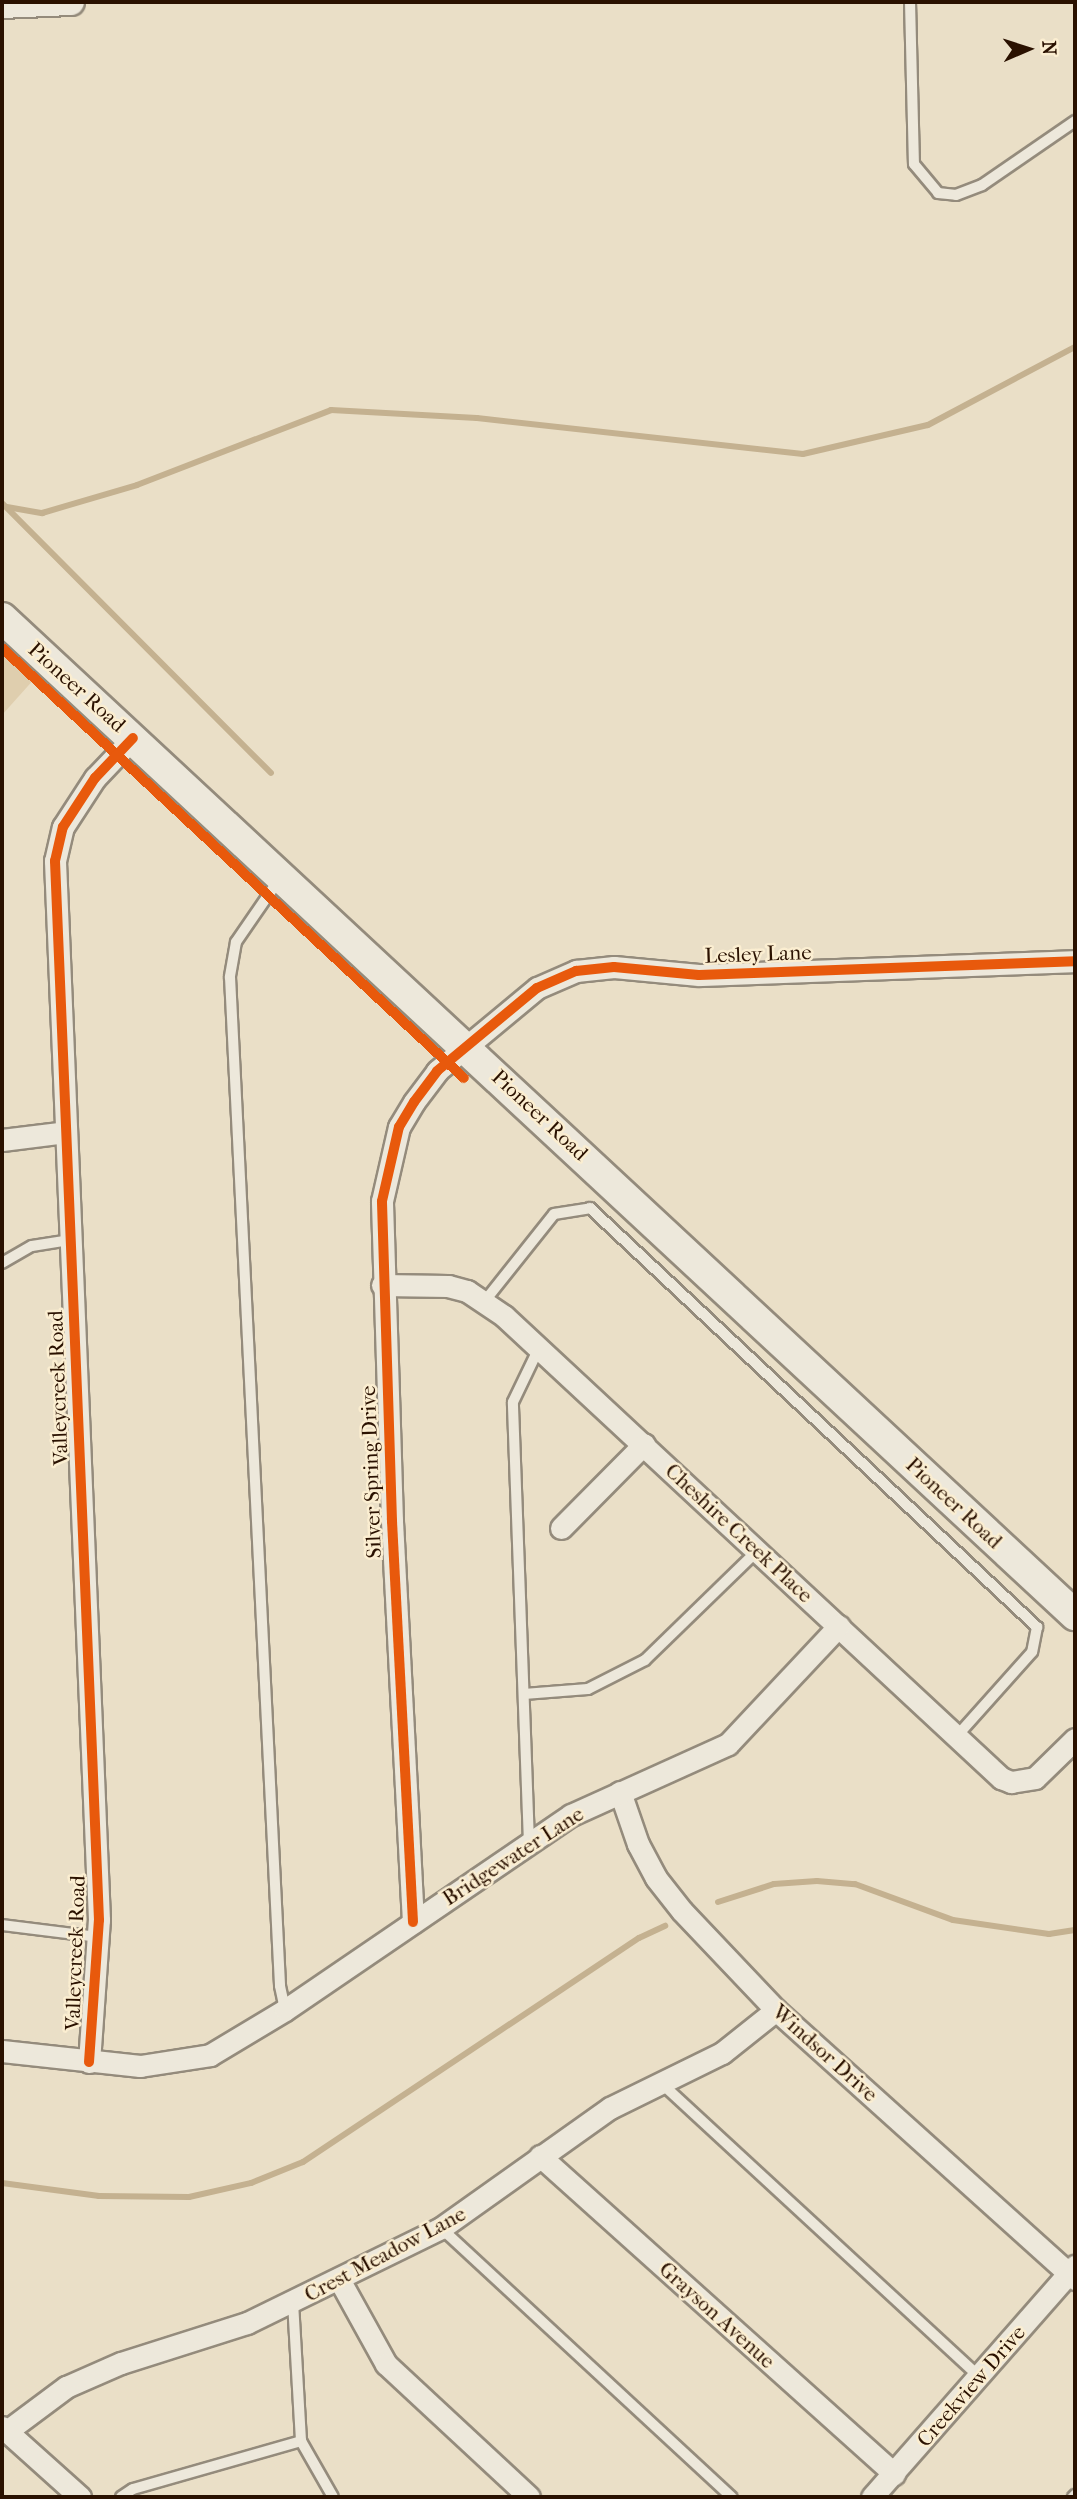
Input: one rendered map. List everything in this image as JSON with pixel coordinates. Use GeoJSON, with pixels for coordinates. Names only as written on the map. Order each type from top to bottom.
{"type":"FeatureCollection","features":[{"type":"Feature","properties":{"kind":"main road","name":"Pioneer Road"},"geometry":{"type":"LineString","coordinates":[[2,618],[1075,1615]]}},
{"type":"Feature","properties":{"kind":"street"},"geometry":{"type":"LineString","coordinates":[[2,5],[71,2]]}},
{"type":"Feature","properties":{"kind":"street","name":"Valleycreek Road"},"geometry":{"type":"LineString","coordinates":[[89,2062],[99,1937],[55,861],[62,827],[95,778],[133,738]]}},
{"type":"Feature","properties":{"kind":"street","name":"Lesley Lane"},"geometry":{"type":"LineString","coordinates":[[467,1048],[537,988],[576,971],[614,967],[699,975],[1075,961]]}},
{"type":"Feature","properties":{"kind":"street","name":"Silver Spring Drive"},"geometry":{"type":"LineString","coordinates":[[413,1922],[382,1285],[382,1201],[399,1127],[437,1071],[467,1048]]}},
{"type":"Feature","properties":{"kind":"street"},"geometry":{"type":"LineString","coordinates":[[2,1140],[66,1132]]}},
{"type":"Feature","properties":{"kind":"street","name":"Cheshire Creek Place"},"geometry":{"type":"LineString","coordinates":[[382,1285],[448,1286],[484,1302],[539,1348],[956,1737],[1011,1782],[1045,1773],[1075,1739]]}},
{"type":"Feature","properties":{"kind":"street"},"geometry":{"type":"LineString","coordinates":[[561,1528],[643,1444]]}},
{"type":"Feature","properties":{"kind":"street","name":"Bridgewater Lane"},"geometry":{"type":"LineString","coordinates":[[2,2051],[140,2066],[210,2055],[285,2010],[571,1815],[728,1744],[839,1626]]}},
{"type":"Feature","properties":{"kind":"street","name":"Windsor Drive"},"geometry":{"type":"LineString","coordinates":[[620,1792],[656,1878],[776,2010],[1073,2273]]}},
{"type":"Feature","properties":{"kind":"street","name":"Crest Meadow Lane"},"geometry":{"type":"LineString","coordinates":[[4,2429],[66,2387],[293,2302],[340,2281],[441,2228],[540,2155],[610,2108],[722,2053],[776,2010]]}},
{"type":"Feature","properties":{"kind":"street","name":"Grayson Avenue"},"geometry":{"type":"LineString","coordinates":[[540,2155],[894,2474]]}},
{"type":"Feature","properties":{"kind":"street","name":"Creekview Drive"},"geometry":{"type":"LineString","coordinates":[[872,2497],[1073,2273]]}},
{"type":"Feature","properties":{"kind":"street"},"geometry":{"type":"LineString","coordinates":[[340,2281],[386,2364],[529,2497]]}},
{"type":"Feature","properties":{"kind":"street"},"geometry":{"type":"LineString","coordinates":[[4,2429],[80,2497]]}},
{"type":"Feature","properties":{"kind":"lane"},"geometry":{"type":"LineString","coordinates":[[910,2],[914,163],[938,193],[956,195],[982,185],[1075,121]]}},
{"type":"Feature","properties":{"kind":"lane"},"geometry":{"type":"LineString","coordinates":[[281,876],[236,942],[230,977],[280,1986],[285,2010]]}},
{"type":"Feature","properties":{"kind":"lane"},"geometry":{"type":"LineString","coordinates":[[484,1302],[554,1214],[590,1208],[1037,1627],[1032,1651],[956,1737]]}},
{"type":"Feature","properties":{"kind":"lane"},"geometry":{"type":"LineString","coordinates":[[2,1263],[32,1247],[71,1240]]}},
{"type":"Feature","properties":{"kind":"lane"},"geometry":{"type":"LineString","coordinates":[[529,1843],[513,1402],[539,1348]]}},
{"type":"Feature","properties":{"kind":"lane"},"geometry":{"type":"LineString","coordinates":[[524,1694],[588,1689],[645,1660],[758,1550]]}},
{"type":"Feature","properties":{"kind":"lane"},"geometry":{"type":"LineString","coordinates":[[2,1925],[99,1937]]}},
{"type":"Feature","properties":{"kind":"lane"},"geometry":{"type":"LineString","coordinates":[[660,2082],[979,2376]]}},
{"type":"Feature","properties":{"kind":"lane"},"geometry":{"type":"LineString","coordinates":[[441,2228],[731,2497]]}},
{"type":"Feature","properties":{"kind":"lane"},"geometry":{"type":"LineString","coordinates":[[293,2302],[301,2441],[313,2470],[333,2497]]}},
{"type":"Feature","properties":{"kind":"lane"},"geometry":{"type":"LineString","coordinates":[[121,2497],[132,2489],[301,2441]]}},
{"type":"Feature","properties":{"kind":"shaded area"},"geometry":{"type":"Polygon","coordinates":[[[2,645],[36,677],[2,715],[2,645]]]}},
{"type":"Feature","properties":{"kind":"waterway"},"geometry":{"type":"LineString","coordinates":[[7,507],[42,513],[137,485],[331,410],[477,418],[803,454],[928,425],[1075,347]]}},
{"type":"Feature","properties":{"kind":"waterway"},"geometry":{"type":"LineString","coordinates":[[2,503],[271,773]]}},
{"type":"Feature","properties":{"kind":"waterway"},"geometry":{"type":"LineString","coordinates":[[718,1902],[774,1884],[817,1881],[855,1884],[953,1920],[1049,1934],[1075,1930]]}},
{"type":"Feature","properties":{"kind":"waterway"},"geometry":{"type":"LineString","coordinates":[[2,2183],[99,2196],[189,2197],[251,2183],[303,2162],[639,1938],[665,1926]]}},
{"type":"Feature","properties":{"kind":"cycle path"},"geometry":{"type":"LineString","coordinates":[[2,648],[464,1078]]}},
{"type":"Feature","properties":{"kind":"cycle path"},"geometry":{"type":"LineString","coordinates":[[89,2062],[99,1920],[55,861],[63,827],[95,778],[133,738]]}},
{"type":"Feature","properties":{"kind":"cycle path"},"geometry":{"type":"LineString","coordinates":[[413,1922],[392,1521],[382,1201],[399,1127],[414,1102],[437,1071],[537,988],[576,971],[614,967],[699,975],[1075,961]]}}]}
